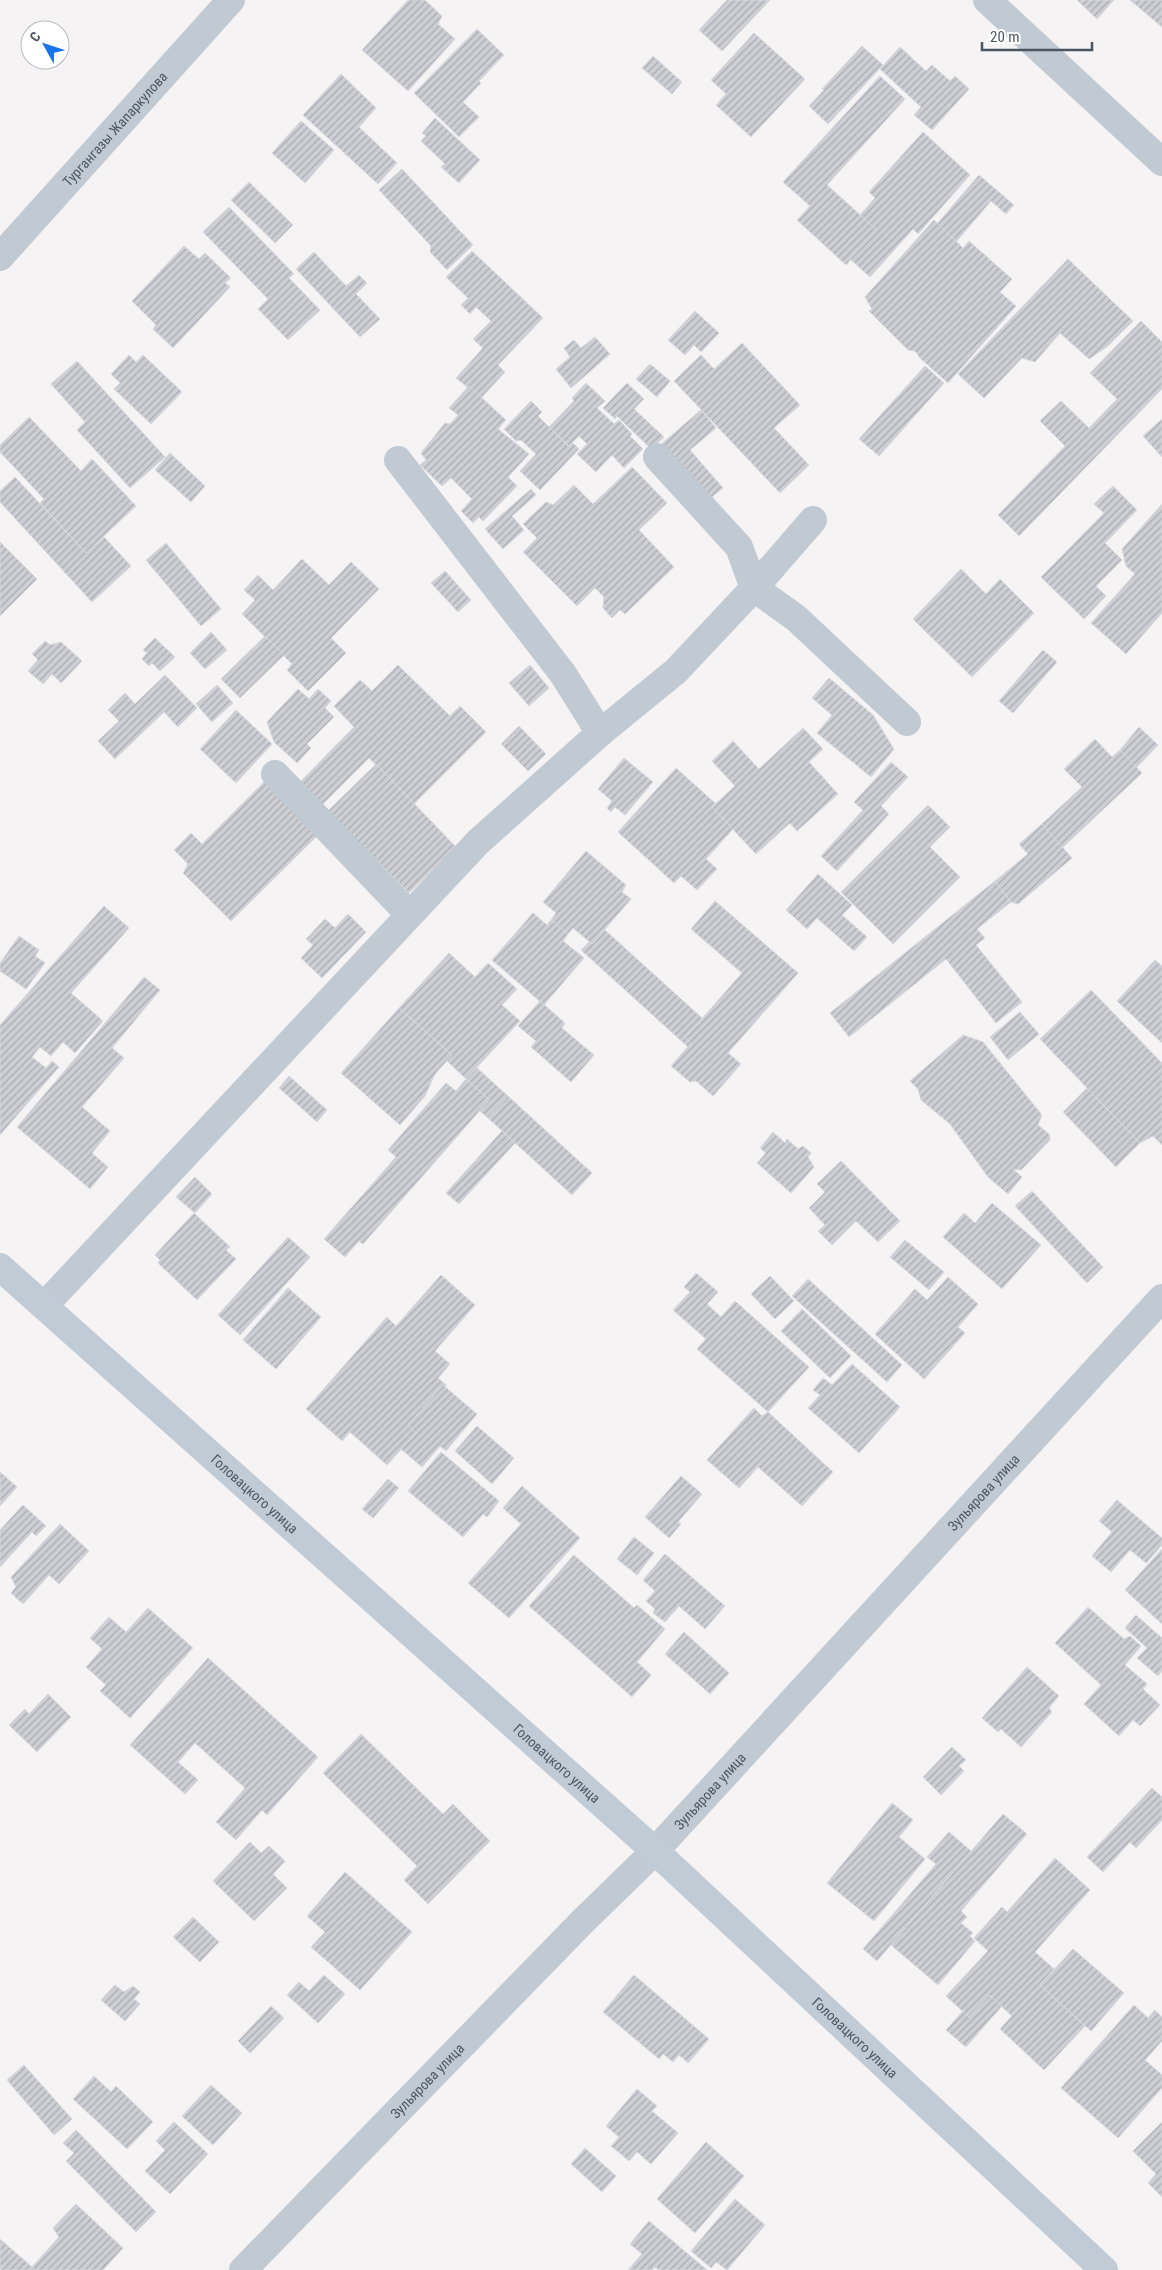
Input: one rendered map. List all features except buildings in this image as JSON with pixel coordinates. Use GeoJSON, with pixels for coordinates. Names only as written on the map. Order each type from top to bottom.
{"type":"FeatureCollection","features":[{"type":"Feature","properties":{"kind":"main road","name":"Головацкого улица"},"geometry":{"type":"LineString","coordinates":[[0,1267],[655,1851],[1104,2270]]}},
{"type":"Feature","properties":{"kind":"street","name":"Тургангазы Жапаркулова"},"geometry":{"type":"LineString","coordinates":[[0,256],[231,0]]}},
{"type":"Feature","properties":{"kind":"street"},"geometry":{"type":"LineString","coordinates":[[987,0],[1162,162]]}},
{"type":"Feature","properties":{"kind":"street"},"geometry":{"type":"LineString","coordinates":[[656,457],[739,546],[754,588],[796,618],[907,722]]}},
{"type":"Feature","properties":{"kind":"street"},"geometry":{"type":"LineString","coordinates":[[398,460],[563,674],[600,733]]}},
{"type":"Feature","properties":{"kind":"street"},"geometry":{"type":"LineString","coordinates":[[44,1306],[478,842],[600,733],[676,671],[754,588],[813,520]]}},
{"type":"Feature","properties":{"kind":"street"},"geometry":{"type":"LineString","coordinates":[[275,774],[409,914]]}},
{"type":"Feature","properties":{"kind":"street","name":"Зульярова улица"},"geometry":{"type":"LineString","coordinates":[[242,2270],[655,1851],[1162,1298]]}}]}
